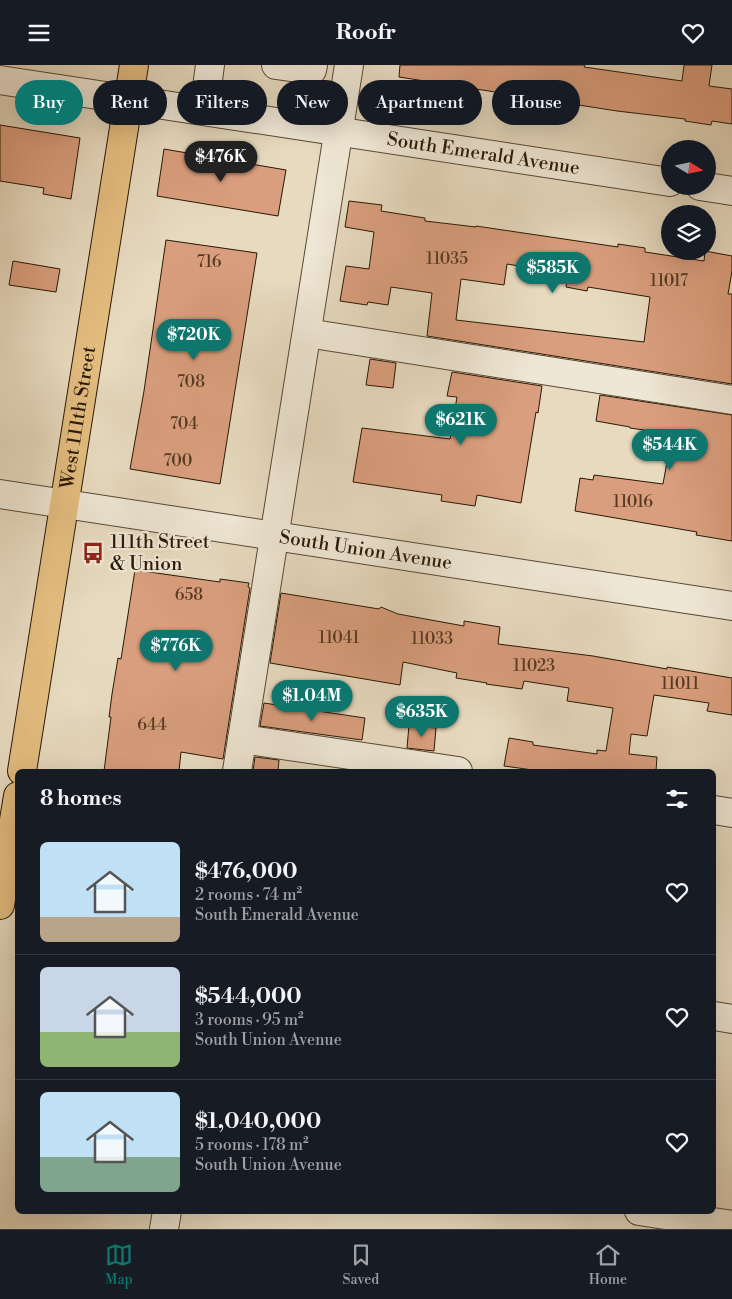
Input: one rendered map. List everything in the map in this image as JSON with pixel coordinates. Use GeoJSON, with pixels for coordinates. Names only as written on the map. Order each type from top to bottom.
{"type":"FeatureCollection","features":[{"type":"Feature","properties":{"kind":"main road","name":"West 111th Street"},"geometry":{"type":"LineString","coordinates":[[132,80],[134,65]]}},
{"type":"Feature","properties":{"kind":"main road","name":"West 111th Street"},"geometry":{"type":"LineString","coordinates":[[22,769],[125,125]]}},
{"type":"Feature","properties":{"kind":"main road"},"geometry":{"type":"LineString","coordinates":[[0,906],[15,814]]}},
{"type":"Feature","properties":{"kind":"street"},"geometry":{"type":"LineString","coordinates":[[208,80],[210,65]]}},
{"type":"Feature","properties":{"kind":"street"},"geometry":{"type":"LineString","coordinates":[[276,65],[312,70],[313,65]]}},
{"type":"Feature","properties":{"kind":"street"},"geometry":{"type":"LineString","coordinates":[[237,769],[349,65]]}},
{"type":"Feature","properties":{"kind":"street","name":"South Emerald Avenue"},"geometry":{"type":"LineString","coordinates":[[0,80],[93,94]]}},
{"type":"Feature","properties":{"kind":"street","name":"South Emerald Avenue"},"geometry":{"type":"LineString","coordinates":[[267,120],[661,181]]}},
{"type":"Feature","properties":{"kind":"street"},"geometry":{"type":"LineString","coordinates":[[716,188],[732,191]]}},
{"type":"Feature","properties":{"kind":"street"},"geometry":{"type":"LineString","coordinates":[[307,333],[732,400]]}},
{"type":"Feature","properties":{"kind":"street","name":"South Union Avenue"},"geometry":{"type":"LineString","coordinates":[[0,495],[732,606]]}},
{"type":"Feature","properties":{"kind":"street"},"geometry":{"type":"LineString","coordinates":[[242,739],[444,769]]}},
{"type":"Feature","properties":{"kind":"street"},"geometry":{"type":"LineString","coordinates":[[716,810],[732,813]]}},
{"type":"Feature","properties":{"kind":"street"},"geometry":{"type":"LineString","coordinates":[[0,906],[15,908]]}},
{"type":"Feature","properties":{"kind":"street"},"geometry":{"type":"LineString","coordinates":[[716,1016],[732,1019]]}},
{"type":"Feature","properties":{"kind":"street"},"geometry":{"type":"LineString","coordinates":[[164,1229],[166,1214]]}},
{"type":"Feature","properties":{"kind":"street"},"geometry":{"type":"LineString","coordinates":[[659,1214],[732,1225]]}},
{"type":"Feature","properties":{"kind":"building"},"geometry":{"type":"Polygon","coordinates":[[[400,65],[585,65],[584,67],[682,81],[684,65],[712,65],[709,86],[732,89],[732,124],[712,121],[711,125],[685,121],[685,119],[580,105],[580,80],[492,80],[492,92],[482,90],[482,80],[418,80],[399,77],[400,65]]]}},
{"type":"Feature","properties":{"kind":"building"},"geometry":{"type":"Polygon","coordinates":[[[0,125],[80,138],[71,199],[43,194],[44,188],[0,181],[0,125]]]}},
{"type":"Feature","properties":{"kind":"building"},"geometry":{"type":"Polygon","coordinates":[[[164,149],[286,170],[278,216],[157,196],[164,149]]]}},
{"type":"Feature","properties":{"kind":"building"},"geometry":{"type":"Polygon","coordinates":[[[349,201],[382,205],[381,211],[425,218],[425,221],[476,226],[618,247],[618,244],[645,248],[645,252],[661,254],[661,260],[716,260],[716,253],[732,256],[732,271],[728,294],[732,294],[732,384],[427,336],[432,293],[391,287],[388,305],[368,302],[367,305],[340,301],[346,266],[369,269],[374,232],[345,227],[349,201]],[[507,264],[504,285],[461,279],[456,320],[644,342],[650,297],[588,287],[587,291],[566,287],[568,274],[507,264]]]}},
{"type":"Feature","properties":{"kind":"building"},"geometry":{"type":"Polygon","coordinates":[[[166,240],[257,253],[220,484],[130,469],[144,391],[166,240]]]}},
{"type":"Feature","properties":{"kind":"building"},"geometry":{"type":"Polygon","coordinates":[[[13,261],[60,269],[56,292],[9,285],[13,261]]]}},
{"type":"Feature","properties":{"kind":"building"},"geometry":{"type":"Polygon","coordinates":[[[370,359],[396,363],[393,388],[366,385],[370,359]]]}},
{"type":"Feature","properties":{"kind":"building"},"geometry":{"type":"Polygon","coordinates":[[[452,372],[542,386],[521,503],[477,495],[475,506],[441,501],[442,495],[353,482],[362,428],[450,439],[457,397],[447,396],[452,372]]]}},
{"type":"Feature","properties":{"kind":"building"},"geometry":{"type":"Polygon","coordinates":[[[600,395],[732,415],[732,541],[696,535],[697,532],[575,511],[580,478],[593,480],[594,475],[663,484],[672,434],[596,421],[600,395]]]}},
{"type":"Feature","properties":{"kind":"building"},"geometry":{"type":"Polygon","coordinates":[[[135,570],[220,582],[220,579],[249,583],[248,587],[250,588],[223,759],[181,752],[179,769],[104,769],[112,694],[118,658],[121,659],[135,570]]]}},
{"type":"Feature","properties":{"kind":"building"},"geometry":{"type":"Polygon","coordinates":[[[281,593],[379,609],[381,607],[398,614],[464,626],[464,621],[500,627],[498,644],[593,656],[732,678],[732,715],[707,711],[709,703],[654,695],[647,736],[631,734],[629,754],[657,757],[656,769],[526,769],[504,766],[509,738],[533,742],[533,745],[597,754],[597,750],[606,751],[613,708],[567,701],[569,688],[524,681],[522,689],[486,684],[456,678],[457,673],[403,662],[400,685],[270,663],[281,593]]]}},
{"type":"Feature","properties":{"kind":"building"},"geometry":{"type":"Polygon","coordinates":[[[264,703],[365,718],[362,740],[260,726],[264,703]]]}},
{"type":"Feature","properties":{"kind":"building"},"geometry":{"type":"Polygon","coordinates":[[[409,725],[436,728],[434,751],[407,748],[409,725]]]}},
{"type":"Feature","properties":{"kind":"building"},"geometry":{"type":"Polygon","coordinates":[[[255,757],[279,760],[278,769],[253,769],[255,757]]]}},
{"type":"Feature","properties":{"kind":"place","name":"111th Street & Union"},"geometry":{"type":"Point","coordinates":[93,553]}}]}
